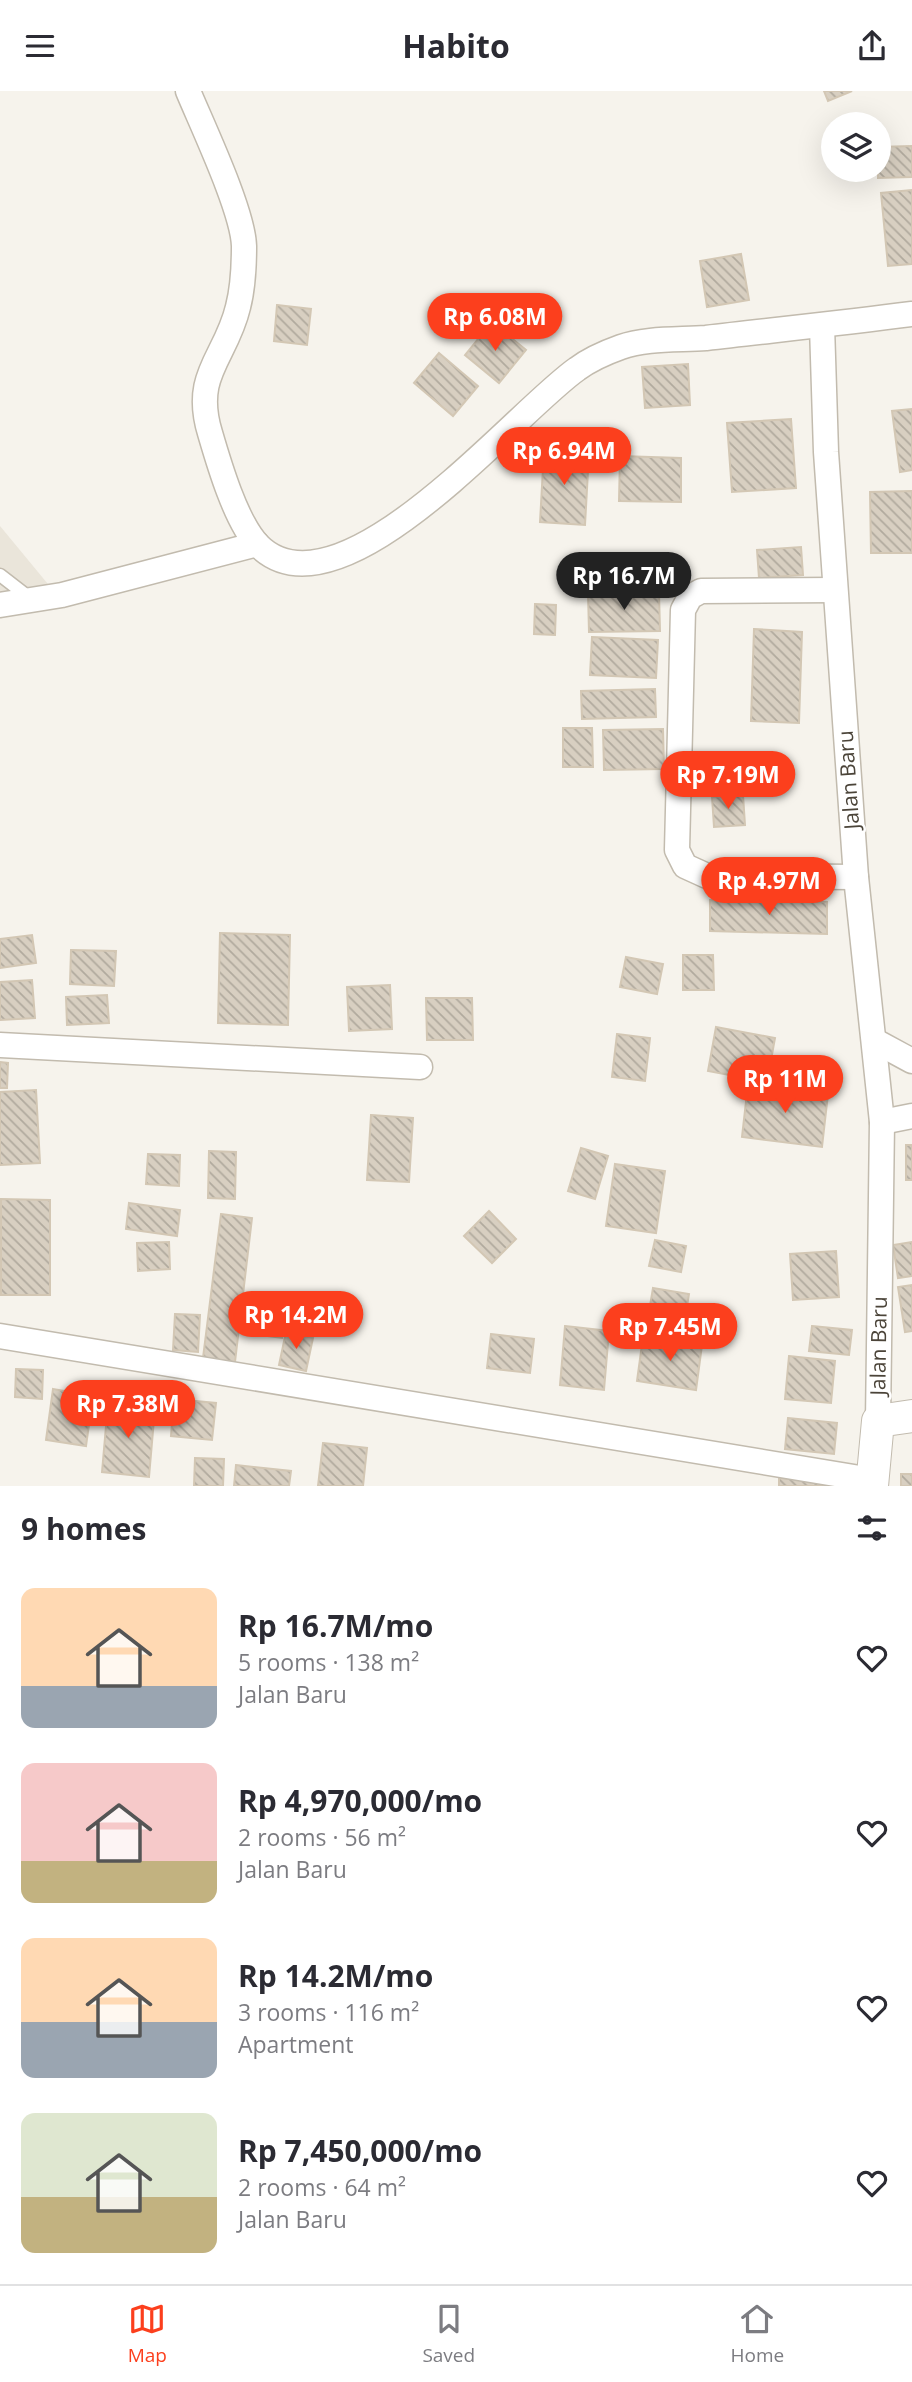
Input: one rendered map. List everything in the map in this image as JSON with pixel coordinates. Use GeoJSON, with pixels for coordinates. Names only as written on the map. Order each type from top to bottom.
{"type":"FeatureCollection","features":[{"type":"Feature","properties":{"kind":"street"},"geometry":{"type":"LineString","coordinates":[[188,91],[233,203],[244,243],[238,307],[208,375],[203,400],[223,473],[257,544],[278,559],[299,563],[329,561],[353,552],[454,483],[578,368],[623,346],[912,314]]}},
{"type":"Feature","properties":{"kind":"street","name":"Jalan Baru"},"geometry":{"type":"LineString","coordinates":[[822,325],[835,590],[856,877],[882,1122],[878,1421],[872,1483]]}},
{"type":"Feature","properties":{"kind":"street"},"geometry":{"type":"LineString","coordinates":[[0,605],[62,595],[257,544]]}},
{"type":"Feature","properties":{"kind":"street"},"geometry":{"type":"LineString","coordinates":[[835,590],[701,591],[690,597],[683,610],[677,850],[685,866],[707,876],[856,877]]}},
{"type":"Feature","properties":{"kind":"street"},"geometry":{"type":"LineString","coordinates":[[875,1041],[912,1061]]}},
{"type":"Feature","properties":{"kind":"street"},"geometry":{"type":"LineString","coordinates":[[0,1045],[420,1067]]}},
{"type":"Feature","properties":{"kind":"street"},"geometry":{"type":"LineString","coordinates":[[882,1122],[912,1116]]}},
{"type":"Feature","properties":{"kind":"street"},"geometry":{"type":"LineString","coordinates":[[0,1336],[872,1483]]}},
{"type":"Feature","properties":{"kind":"street"},"geometry":{"type":"LineString","coordinates":[[878,1421],[912,1416]]}},
{"type":"Feature","properties":{"kind":"lane"},"geometry":{"type":"LineString","coordinates":[[0,575],[32,599]]}},
{"type":"Feature","properties":{"kind":"shaded area"},"geometry":{"type":"Polygon","coordinates":[[[0,526],[52,589],[0,604],[0,526]]]}},
{"type":"Feature","properties":{"kind":"building"},"geometry":{"type":"Polygon","coordinates":[[[824,91],[852,91],[828,101],[824,91]]]}},
{"type":"Feature","properties":{"kind":"building"},"geometry":{"type":"Polygon","coordinates":[[[912,146],[912,177],[891,178],[891,147],[912,146]]]}},
{"type":"Feature","properties":{"kind":"building"},"geometry":{"type":"Polygon","coordinates":[[[912,190],[912,264],[888,266],[881,193],[912,190]]]}},
{"type":"Feature","properties":{"kind":"building"},"geometry":{"type":"Polygon","coordinates":[[[741,254],[749,300],[707,307],[700,261],[741,254]]]}},
{"type":"Feature","properties":{"kind":"building"},"geometry":{"type":"Polygon","coordinates":[[[277,305],[311,309],[307,345],[274,341],[277,305]]]}},
{"type":"Feature","properties":{"kind":"building"},"geometry":{"type":"Polygon","coordinates":[[[492,322],[526,350],[499,383],[465,355],[492,322]]]}},
{"type":"Feature","properties":{"kind":"building"},"geometry":{"type":"Polygon","coordinates":[[[439,353],[478,386],[453,416],[414,383],[439,353]]]}},
{"type":"Feature","properties":{"kind":"building"},"geometry":{"type":"Polygon","coordinates":[[[688,364],[690,405],[645,408],[642,367],[688,364]]]}},
{"type":"Feature","properties":{"kind":"building"},"geometry":{"type":"Polygon","coordinates":[[[912,409],[912,470],[900,472],[892,411],[912,409]]]}},
{"type":"Feature","properties":{"kind":"building"},"geometry":{"type":"Polygon","coordinates":[[[791,419],[796,488],[732,492],[727,423],[791,419]]]}},
{"type":"Feature","properties":{"kind":"building"},"geometry":{"type":"Polygon","coordinates":[[[544,450],[589,453],[585,525],[540,522],[544,450]]]}},
{"type":"Feature","properties":{"kind":"building"},"geometry":{"type":"Polygon","coordinates":[[[620,456],[681,458],[681,502],[619,501],[620,456]]]}},
{"type":"Feature","properties":{"kind":"building"},"geometry":{"type":"Polygon","coordinates":[[[912,491],[912,553],[871,553],[870,492],[912,491]]]}},
{"type":"Feature","properties":{"kind":"building"},"geometry":{"type":"Polygon","coordinates":[[[801,547],[803,575],[759,578],[757,550],[801,547]]]}},
{"type":"Feature","properties":{"kind":"building"},"geometry":{"type":"Polygon","coordinates":[[[659,592],[660,631],[589,632],[588,593],[659,592]]]}},
{"type":"Feature","properties":{"kind":"building"},"geometry":{"type":"Polygon","coordinates":[[[535,604],[556,605],[555,635],[534,634],[535,604]]]}},
{"type":"Feature","properties":{"kind":"building"},"geometry":{"type":"Polygon","coordinates":[[[754,629],[802,632],[799,723],[751,721],[754,629]]]}},
{"type":"Feature","properties":{"kind":"building"},"geometry":{"type":"Polygon","coordinates":[[[592,637],[658,640],[656,678],[590,675],[592,637]]]}},
{"type":"Feature","properties":{"kind":"building"},"geometry":{"type":"Polygon","coordinates":[[[655,689],[656,717],[582,719],[581,691],[655,689]]]}},
{"type":"Feature","properties":{"kind":"building"},"geometry":{"type":"Polygon","coordinates":[[[563,728],[592,728],[593,767],[563,767],[563,728]]]}},
{"type":"Feature","properties":{"kind":"building"},"geometry":{"type":"Polygon","coordinates":[[[663,729],[664,769],[604,770],[603,730],[663,729]]]}},
{"type":"Feature","properties":{"kind":"building"},"geometry":{"type":"Polygon","coordinates":[[[743,795],[745,825],[714,827],[712,797],[743,795]]]}},
{"type":"Feature","properties":{"kind":"building"},"geometry":{"type":"Polygon","coordinates":[[[710,900],[827,902],[827,934],[710,931],[710,900]]]}},
{"type":"Feature","properties":{"kind":"building"},"geometry":{"type":"Polygon","coordinates":[[[220,933],[290,935],[288,1025],[218,1023],[220,933]]]}},
{"type":"Feature","properties":{"kind":"building"},"geometry":{"type":"Polygon","coordinates":[[[32,935],[36,963],[0,968],[0,939],[32,935]]]}},
{"type":"Feature","properties":{"kind":"building"},"geometry":{"type":"Polygon","coordinates":[[[71,950],[116,951],[114,986],[70,984],[71,950]]]}},
{"type":"Feature","properties":{"kind":"building"},"geometry":{"type":"Polygon","coordinates":[[[683,955],[713,955],[714,990],[683,990],[683,955]]]}},
{"type":"Feature","properties":{"kind":"building"},"geometry":{"type":"Polygon","coordinates":[[[626,957],[663,964],[657,994],[620,987],[626,957]]]}},
{"type":"Feature","properties":{"kind":"building"},"geometry":{"type":"Polygon","coordinates":[[[32,980],[35,1018],[0,1020],[0,982],[32,980]]]}},
{"type":"Feature","properties":{"kind":"building"},"geometry":{"type":"Polygon","coordinates":[[[390,985],[392,1029],[349,1031],[347,987],[390,985]]]}},
{"type":"Feature","properties":{"kind":"building"},"geometry":{"type":"Polygon","coordinates":[[[107,995],[109,1023],[67,1025],[66,997],[107,995]]]}},
{"type":"Feature","properties":{"kind":"building"},"geometry":{"type":"Polygon","coordinates":[[[426,998],[472,998],[473,1040],[427,1040],[426,998]]]}},
{"type":"Feature","properties":{"kind":"building"},"geometry":{"type":"Polygon","coordinates":[[[716,1027],[775,1038],[767,1082],[708,1071],[716,1027]]]}},
{"type":"Feature","properties":{"kind":"building"},"geometry":{"type":"Polygon","coordinates":[[[617,1034],[650,1038],[645,1081],[612,1077],[617,1034]]]}},
{"type":"Feature","properties":{"kind":"building"},"geometry":{"type":"Polygon","coordinates":[[[0,1062],[8,1063],[7,1088],[0,1088],[0,1062]]]}},
{"type":"Feature","properties":{"kind":"building"},"geometry":{"type":"Polygon","coordinates":[[[748,1084],[828,1094],[822,1147],[742,1137],[748,1084]]]}},
{"type":"Feature","properties":{"kind":"building"},"geometry":{"type":"Polygon","coordinates":[[[36,1090],[40,1163],[0,1165],[0,1092],[36,1090]]]}},
{"type":"Feature","properties":{"kind":"building"},"geometry":{"type":"Polygon","coordinates":[[[371,1115],[413,1118],[409,1182],[367,1180],[371,1115]]]}},
{"type":"Feature","properties":{"kind":"building"},"geometry":{"type":"Polygon","coordinates":[[[906,1145],[912,1145],[912,1180],[906,1180],[906,1145]]]}},
{"type":"Feature","properties":{"kind":"building"},"geometry":{"type":"Polygon","coordinates":[[[581,1148],[608,1156],[595,1199],[568,1191],[581,1148]]]}},
{"type":"Feature","properties":{"kind":"building"},"geometry":{"type":"Polygon","coordinates":[[[209,1151],[236,1152],[235,1199],[208,1198],[209,1151]]]}},
{"type":"Feature","properties":{"kind":"building"},"geometry":{"type":"Polygon","coordinates":[[[148,1154],[180,1155],[179,1186],[146,1184],[148,1154]]]}},
{"type":"Feature","properties":{"kind":"building"},"geometry":{"type":"Polygon","coordinates":[[[615,1164],[665,1171],[656,1233],[606,1226],[615,1164]]]}},
{"type":"Feature","properties":{"kind":"building"},"geometry":{"type":"Polygon","coordinates":[[[1,1199],[50,1200],[50,1295],[1,1295],[1,1199]]]}},
{"type":"Feature","properties":{"kind":"building"},"geometry":{"type":"Polygon","coordinates":[[[129,1203],[180,1210],[177,1236],[126,1229],[129,1203]]]}},
{"type":"Feature","properties":{"kind":"building"},"geometry":{"type":"Polygon","coordinates":[[[489,1211],[516,1239],[492,1263],[464,1236],[489,1211]]]}},
{"type":"Feature","properties":{"kind":"building"},"geometry":{"type":"Polygon","coordinates":[[[221,1214],[252,1218],[235,1362],[203,1358],[221,1214]]]}},
{"type":"Feature","properties":{"kind":"building"},"geometry":{"type":"Polygon","coordinates":[[[655,1240],[686,1246],[681,1272],[649,1266],[655,1240]]]}},
{"type":"Feature","properties":{"kind":"building"},"geometry":{"type":"Polygon","coordinates":[[[169,1242],[170,1269],[138,1271],[137,1243],[169,1242]]]}},
{"type":"Feature","properties":{"kind":"building"},"geometry":{"type":"Polygon","coordinates":[[[912,1242],[912,1276],[898,1278],[893,1245],[912,1242]]]}},
{"type":"Feature","properties":{"kind":"building"},"geometry":{"type":"Polygon","coordinates":[[[836,1251],[839,1297],[793,1300],[790,1254],[836,1251]]]}},
{"type":"Feature","properties":{"kind":"building"},"geometry":{"type":"Polygon","coordinates":[[[912,1285],[912,1331],[905,1332],[898,1287],[912,1285]]]}},
{"type":"Feature","properties":{"kind":"building"},"geometry":{"type":"Polygon","coordinates":[[[653,1288],[689,1294],[682,1336],[646,1330],[653,1288]]]}},
{"type":"Feature","properties":{"kind":"building"},"geometry":{"type":"Polygon","coordinates":[[[256,1297],[287,1301],[282,1338],[252,1334],[256,1297]]]}},
{"type":"Feature","properties":{"kind":"building"},"geometry":{"type":"Polygon","coordinates":[[[175,1314],[200,1315],[198,1352],[173,1350],[175,1314]]]}},
{"type":"Feature","properties":{"kind":"building"},"geometry":{"type":"Polygon","coordinates":[[[565,1326],[609,1331],[604,1390],[560,1385],[565,1326]]]}},
{"type":"Feature","properties":{"kind":"building"},"geometry":{"type":"Polygon","coordinates":[[[812,1326],[852,1330],[849,1355],[809,1351],[812,1326]]]}},
{"type":"Feature","properties":{"kind":"building"},"geometry":{"type":"Polygon","coordinates":[[[286,1332],[313,1338],[306,1371],[279,1365],[286,1332]]]}},
{"type":"Feature","properties":{"kind":"building"},"geometry":{"type":"Polygon","coordinates":[[[491,1334],[534,1339],[530,1373],[487,1368],[491,1334]]]}},
{"type":"Feature","properties":{"kind":"building"},"geometry":{"type":"Polygon","coordinates":[[[643,1337],[702,1345],[696,1390],[637,1381],[643,1337]]]}},
{"type":"Feature","properties":{"kind":"building"},"geometry":{"type":"Polygon","coordinates":[[[789,1356],[835,1361],[831,1403],[785,1399],[789,1356]]]}},
{"type":"Feature","properties":{"kind":"building"},"geometry":{"type":"Polygon","coordinates":[[[16,1369],[43,1370],[42,1399],[15,1397],[16,1369]]]}},
{"type":"Feature","properties":{"kind":"building"},"geometry":{"type":"Polygon","coordinates":[[[53,1389],[93,1396],[86,1446],[46,1440],[53,1389]]]}},
{"type":"Feature","properties":{"kind":"building"},"geometry":{"type":"Polygon","coordinates":[[[174,1399],[216,1403],[212,1440],[171,1436],[174,1399]]]}},
{"type":"Feature","properties":{"kind":"building"},"geometry":{"type":"Polygon","coordinates":[[[108,1403],[155,1408],[149,1477],[102,1472],[108,1403]]]}},
{"type":"Feature","properties":{"kind":"building"},"geometry":{"type":"Polygon","coordinates":[[[788,1418],[837,1423],[834,1454],[785,1449],[788,1418]]]}},
{"type":"Feature","properties":{"kind":"building"},"geometry":{"type":"Polygon","coordinates":[[[323,1443],[367,1448],[363,1486],[318,1486],[323,1443]]]}},
{"type":"Feature","properties":{"kind":"building"},"geometry":{"type":"Polygon","coordinates":[[[195,1458],[224,1459],[223,1486],[194,1486],[195,1458]]]}},
{"type":"Feature","properties":{"kind":"building"},"geometry":{"type":"Polygon","coordinates":[[[236,1465],[291,1471],[289,1486],[234,1486],[236,1465]]]}},
{"type":"Feature","properties":{"kind":"building"},"geometry":{"type":"Polygon","coordinates":[[[901,1474],[912,1474],[912,1486],[901,1486],[901,1474]]]}},
{"type":"Feature","properties":{"kind":"building"},"geometry":{"type":"Polygon","coordinates":[[[779,1478],[836,1483],[836,1486],[779,1486],[779,1478]]]}}]}
